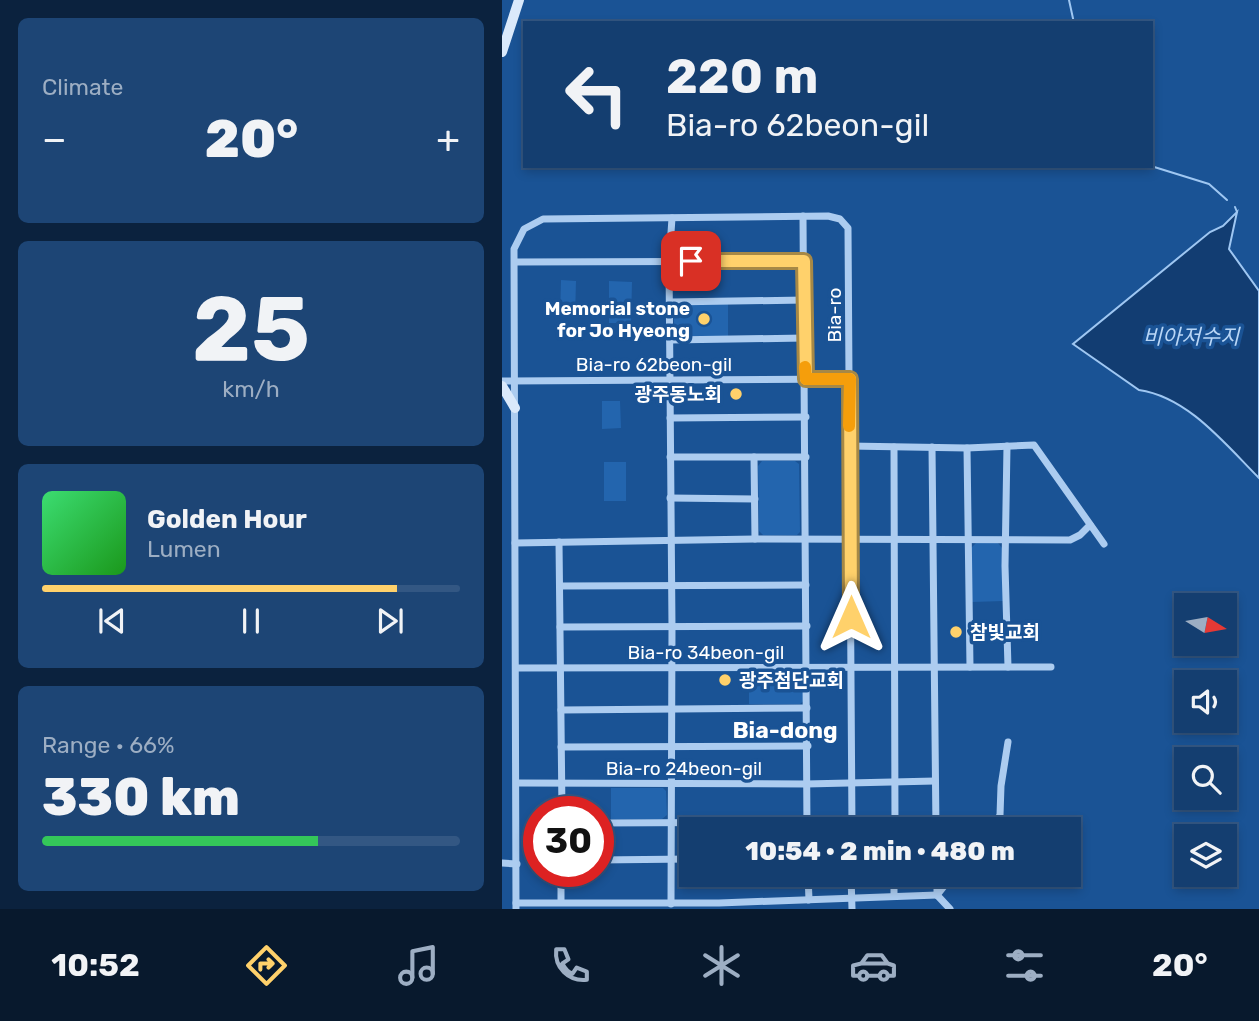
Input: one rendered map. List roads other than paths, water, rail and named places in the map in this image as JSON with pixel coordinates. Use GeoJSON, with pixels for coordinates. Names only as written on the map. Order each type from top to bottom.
{"type":"FeatureCollection","features":[{"type":"Feature","properties":{"kind":"main road"},"geometry":{"type":"LineString","coordinates":[[502,52],[518,0]]}},
{"type":"Feature","properties":{"kind":"main road"},"geometry":{"type":"LineString","coordinates":[[502,386],[515,408]]}},
{"type":"Feature","properties":{"kind":"street","name":"Bia-ro"},"geometry":{"type":"LineString","coordinates":[[803,216],[806,379]]}},
{"type":"Feature","properties":{"kind":"street","name":"Bia-ro"},"geometry":{"type":"LineString","coordinates":[[516,906],[514,249],[524,229],[543,219],[834,216],[848,228],[852,817]]}},
{"type":"Feature","properties":{"kind":"street"},"geometry":{"type":"LineString","coordinates":[[671,904],[669,262],[672,218]]}},
{"type":"Feature","properties":{"kind":"street"},"geometry":{"type":"LineString","coordinates":[[515,262],[804,261]]}},
{"type":"Feature","properties":{"kind":"street"},"geometry":{"type":"LineString","coordinates":[[669,302],[805,300]]}},
{"type":"Feature","properties":{"kind":"street"},"geometry":{"type":"LineString","coordinates":[[670,340],[805,338]]}},
{"type":"Feature","properties":{"kind":"street"},"geometry":{"type":"LineString","coordinates":[[806,379],[807,817]]}},
{"type":"Feature","properties":{"kind":"street","name":"Bia-ro 62beon-gil"},"geometry":{"type":"LineString","coordinates":[[502,381],[850,379]]}},
{"type":"Feature","properties":{"kind":"street"},"geometry":{"type":"LineString","coordinates":[[670,418],[806,417]]}},
{"type":"Feature","properties":{"kind":"street"},"geometry":{"type":"LineString","coordinates":[[849,446],[967,448],[1034,445],[1104,544]]}},
{"type":"Feature","properties":{"kind":"street"},"geometry":{"type":"LineString","coordinates":[[1007,446],[1005,539],[1008,667]]}},
{"type":"Feature","properties":{"kind":"street"},"geometry":{"type":"LineString","coordinates":[[894,447],[895,817]]}},
{"type":"Feature","properties":{"kind":"street"},"geometry":{"type":"LineString","coordinates":[[932,447],[936,817]]}},
{"type":"Feature","properties":{"kind":"street"},"geometry":{"type":"LineString","coordinates":[[967,448],[970,667]]}},
{"type":"Feature","properties":{"kind":"street"},"geometry":{"type":"LineString","coordinates":[[670,457],[806,457]]}},
{"type":"Feature","properties":{"kind":"street"},"geometry":{"type":"LineString","coordinates":[[754,457],[755,539]]}},
{"type":"Feature","properties":{"kind":"street"},"geometry":{"type":"LineString","coordinates":[[671,498],[755,499]]}},
{"type":"Feature","properties":{"kind":"street"},"geometry":{"type":"LineString","coordinates":[[515,543],[755,539],[1070,540],[1090,525]]}},
{"type":"Feature","properties":{"kind":"street"},"geometry":{"type":"LineString","coordinates":[[559,542],[562,796]]}},
{"type":"Feature","properties":{"kind":"street"},"geometry":{"type":"LineString","coordinates":[[560,586],[806,585]]}},
{"type":"Feature","properties":{"kind":"street"},"geometry":{"type":"LineString","coordinates":[[560,627],[807,626]]}},
{"type":"Feature","properties":{"kind":"street","name":"Bia-ro 34beon-gil"},"geometry":{"type":"LineString","coordinates":[[517,668],[1050,667]]}},
{"type":"Feature","properties":{"kind":"street"},"geometry":{"type":"LineString","coordinates":[[561,710],[807,708]]}},
{"type":"Feature","properties":{"kind":"street"},"geometry":{"type":"LineString","coordinates":[[999,817],[1008,741]]}},
{"type":"Feature","properties":{"kind":"street"},"geometry":{"type":"LineString","coordinates":[[561,747],[808,746]]}},
{"type":"Feature","properties":{"kind":"street","name":"Bia-ro 24beon-gil"},"geometry":{"type":"LineString","coordinates":[[517,783],[806,784],[935,781]]}},
{"type":"Feature","properties":{"kind":"street"},"geometry":{"type":"LineString","coordinates":[[614,823],[679,822]]}},
{"type":"Feature","properties":{"kind":"street"},"geometry":{"type":"LineString","coordinates":[[614,860],[679,859]]}},
{"type":"Feature","properties":{"kind":"street"},"geometry":{"type":"LineString","coordinates":[[502,863],[517,864]]}},
{"type":"Feature","properties":{"kind":"street"},"geometry":{"type":"LineString","coordinates":[[561,902],[562,887]]}},
{"type":"Feature","properties":{"kind":"street"},"geometry":{"type":"LineString","coordinates":[[808,887],[809,900]]}},
{"type":"Feature","properties":{"kind":"street"},"geometry":{"type":"LineString","coordinates":[[851,887],[851,909]]}},
{"type":"Feature","properties":{"kind":"street"},"geometry":{"type":"LineString","coordinates":[[895,887],[895,897]]}},
{"type":"Feature","properties":{"kind":"street"},"geometry":{"type":"LineString","coordinates":[[937,887],[937,895],[951,909]]}},
{"type":"Feature","properties":{"kind":"street"},"geometry":{"type":"LineString","coordinates":[[516,906],[561,902],[588,906],[851,899],[937,895],[943,887]]}},
{"type":"Feature","properties":{"kind":"water","name":"비아저수지"},"geometry":{"type":"Polygon","coordinates":[[[1237,212],[1229,249],[1259,291],[1259,478],[1190,412],[1157,394],[1139,390],[1073,344],[1210,232],[1223,226],[1237,212]]]}},
{"type":"Feature","properties":{"kind":"waterway"},"geometry":{"type":"LineString","coordinates":[[1069,0],[1074,21]]}},
{"type":"Feature","properties":{"kind":"waterway"},"geometry":{"type":"LineString","coordinates":[[1153,167],[1209,184],[1227,200]]}},
{"type":"Feature","properties":{"kind":"waterway"},"geometry":{"type":"LineString","coordinates":[[1235,207],[1237,212]]}},
{"type":"Feature","properties":{"kind":"place","name":"Memorial stone for Jo Hyeong"},"geometry":{"type":"Point","coordinates":[704,319]}},
{"type":"Feature","properties":{"kind":"place","name":"광주동노회"},"geometry":{"type":"Point","coordinates":[736,394]}},
{"type":"Feature","properties":{"kind":"place","name":"참빛교회"},"geometry":{"type":"Point","coordinates":[956,632]}},
{"type":"Feature","properties":{"kind":"place","name":"광주첨단교회"},"geometry":{"type":"Point","coordinates":[725,680]}},
{"type":"Feature","properties":{"kind":"district","name":"Bia-dong"},"geometry":{"type":"Point","coordinates":[785,730]}}]}
